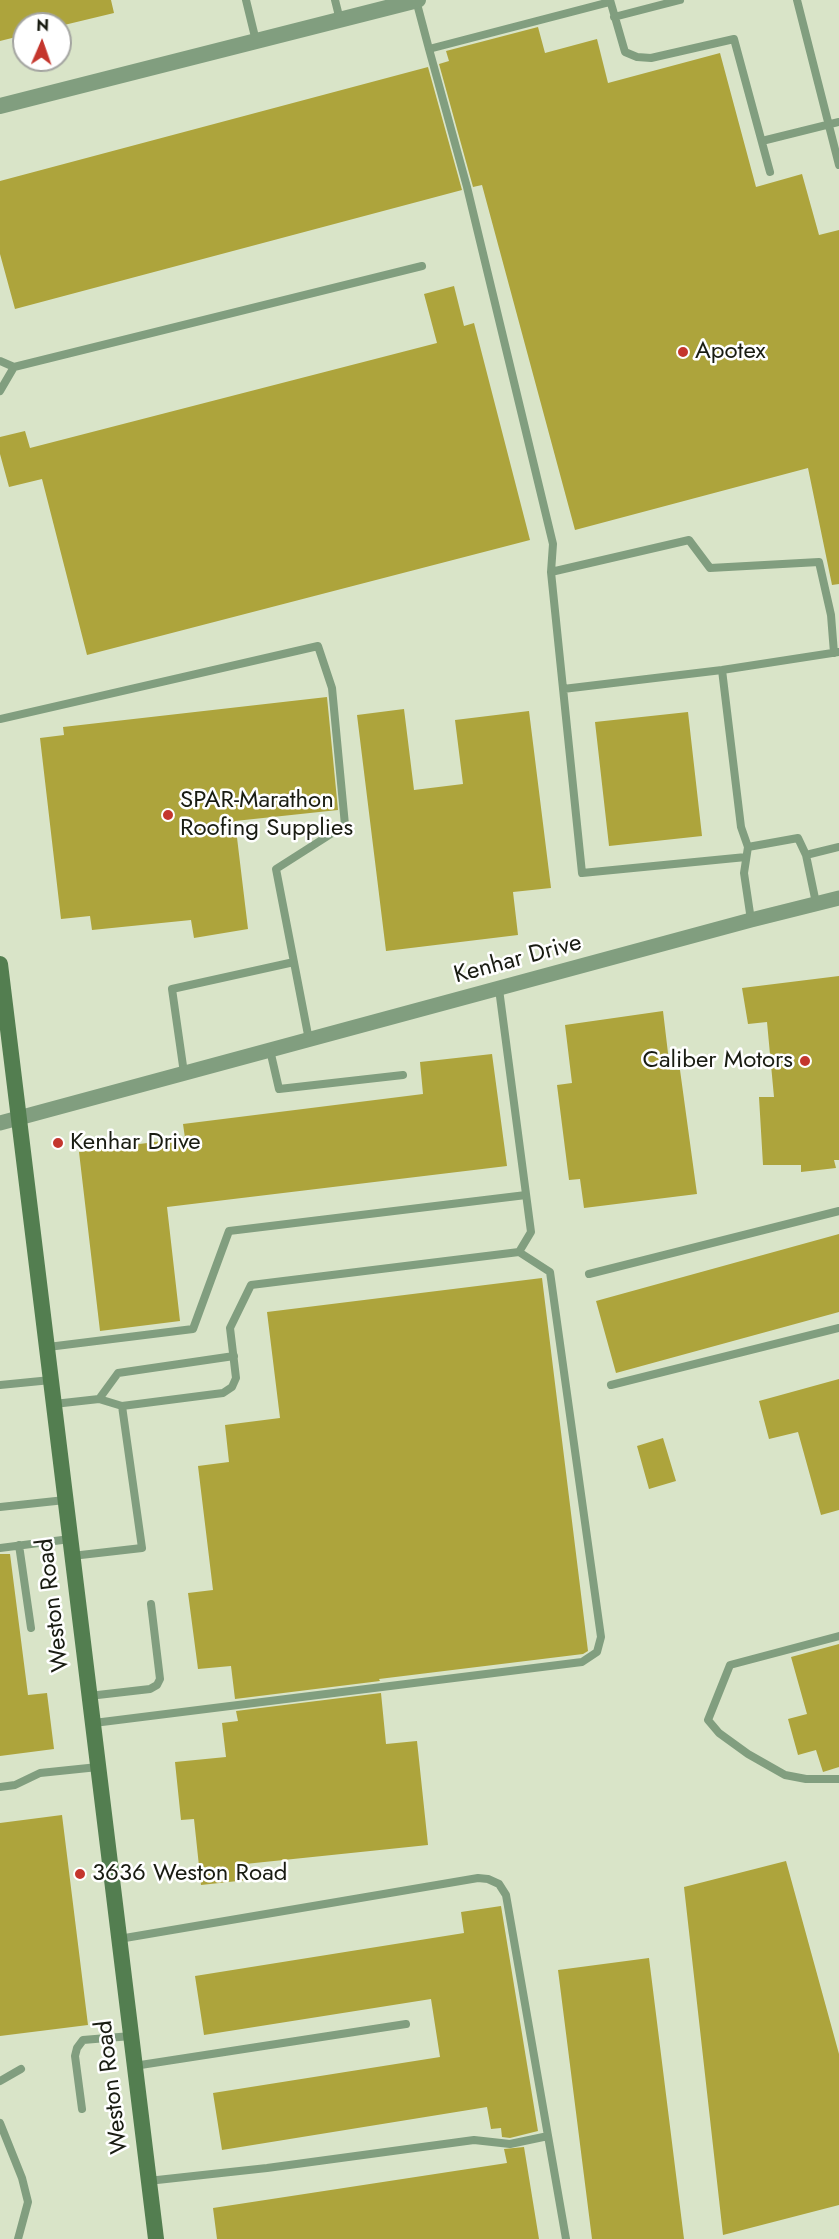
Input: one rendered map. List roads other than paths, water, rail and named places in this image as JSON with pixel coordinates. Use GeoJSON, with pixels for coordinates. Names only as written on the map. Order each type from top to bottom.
{"type":"FeatureCollection","features":[{"type":"Feature","properties":{"kind":"main road","name":"Weston Road"},"geometry":{"type":"LineString","coordinates":[[0,964],[155,2236]]}},
{"type":"Feature","properties":{"kind":"street"},"geometry":{"type":"LineString","coordinates":[[0,106],[417,0]]}},
{"type":"Feature","properties":{"kind":"street","name":"Kenhar Drive"},"geometry":{"type":"LineString","coordinates":[[0,1123],[839,898]]}},
{"type":"Feature","properties":{"kind":"lane"},"geometry":{"type":"LineString","coordinates":[[246,0],[256,41]]}},
{"type":"Feature","properties":{"kind":"lane"},"geometry":{"type":"LineString","coordinates":[[334,0],[340,20]]}},
{"type":"Feature","properties":{"kind":"lane"},"geometry":{"type":"LineString","coordinates":[[417,0],[467,187],[553,544],[551,572],[582,873],[746,857]]}},
{"type":"Feature","properties":{"kind":"lane"},"geometry":{"type":"LineString","coordinates":[[614,17],[680,0]]}},
{"type":"Feature","properties":{"kind":"lane"},"geometry":{"type":"LineString","coordinates":[[797,0],[839,165]]}},
{"type":"Feature","properties":{"kind":"lane"},"geometry":{"type":"LineString","coordinates":[[429,49],[610,1],[626,52],[637,57],[651,58],[734,39],[770,172]]}},
{"type":"Feature","properties":{"kind":"lane"},"geometry":{"type":"LineString","coordinates":[[762,141],[839,122]]}},
{"type":"Feature","properties":{"kind":"lane"},"geometry":{"type":"LineString","coordinates":[[0,362],[14,367],[422,266]]}},
{"type":"Feature","properties":{"kind":"lane"},"geometry":{"type":"LineString","coordinates":[[0,391],[14,367]]}},
{"type":"Feature","properties":{"kind":"lane"},"geometry":{"type":"LineString","coordinates":[[551,572],[689,540],[710,568],[819,562],[831,615],[836,653],[722,670],[563,689]]}},
{"type":"Feature","properties":{"kind":"lane"},"geometry":{"type":"LineString","coordinates":[[0,719],[318,646],[332,688],[345,825],[276,869],[309,1040]]}},
{"type":"Feature","properties":{"kind":"lane"},"geometry":{"type":"LineString","coordinates":[[722,670],[741,827],[748,847],[744,873],[751,920]]}},
{"type":"Feature","properties":{"kind":"lane"},"geometry":{"type":"LineString","coordinates":[[748,847],[798,838],[806,855],[816,903]]}},
{"type":"Feature","properties":{"kind":"lane"},"geometry":{"type":"LineString","coordinates":[[806,855],[839,848]]}},
{"type":"Feature","properties":{"kind":"lane"},"geometry":{"type":"LineString","coordinates":[[184,1073],[172,989],[294,962]]}},
{"type":"Feature","properties":{"kind":"lane"},"geometry":{"type":"LineString","coordinates":[[499,989],[531,1232],[519,1252]]}},
{"type":"Feature","properties":{"kind":"lane"},"geometry":{"type":"LineString","coordinates":[[270,1050],[279,1089],[404,1075]]}},
{"type":"Feature","properties":{"kind":"lane"},"geometry":{"type":"LineString","coordinates":[[47,1347],[193,1329],[229,1231],[526,1195]]}},
{"type":"Feature","properties":{"kind":"lane"},"geometry":{"type":"LineString","coordinates":[[589,1274],[839,1210]]}},
{"type":"Feature","properties":{"kind":"lane"},"geometry":{"type":"LineString","coordinates":[[54,1404],[99,1398],[122,1406],[223,1393],[232,1387],[236,1378],[230,1328],[251,1285],[519,1252],[550,1272],[601,1637],[597,1652],[582,1662],[92,1724]]}},
{"type":"Feature","properties":{"kind":"lane"},"geometry":{"type":"LineString","coordinates":[[611,1385],[839,1329]]}},
{"type":"Feature","properties":{"kind":"lane"},"geometry":{"type":"LineString","coordinates":[[99,1398],[118,1373],[234,1356]]}},
{"type":"Feature","properties":{"kind":"lane"},"geometry":{"type":"LineString","coordinates":[[0,1385],[51,1380]]}},
{"type":"Feature","properties":{"kind":"lane"},"geometry":{"type":"LineString","coordinates":[[72,1556],[142,1548],[122,1406]]}},
{"type":"Feature","properties":{"kind":"lane"},"geometry":{"type":"LineString","coordinates":[[0,1508],[65,1500]]}},
{"type":"Feature","properties":{"kind":"lane"},"geometry":{"type":"LineString","coordinates":[[0,1548],[70,1539]]}},
{"type":"Feature","properties":{"kind":"lane"},"geometry":{"type":"LineString","coordinates":[[19,1545],[31,1628]]}},
{"type":"Feature","properties":{"kind":"lane"},"geometry":{"type":"LineString","coordinates":[[89,1696],[150,1689],[157,1685],[160,1679],[152,1604]]}},
{"type":"Feature","properties":{"kind":"lane"},"geometry":{"type":"LineString","coordinates":[[839,1636],[730,1665],[708,1720],[718,1733],[785,1775],[806,1779],[839,1779]]}},
{"type":"Feature","properties":{"kind":"lane"},"geometry":{"type":"LineString","coordinates":[[0,1787],[15,1785],[40,1773],[98,1767]]}},
{"type":"Feature","properties":{"kind":"lane"},"geometry":{"type":"LineString","coordinates":[[119,1939],[477,1878],[488,1878],[500,1884],[506,1895],[566,2239]]}},
{"type":"Feature","properties":{"kind":"lane"},"geometry":{"type":"LineString","coordinates":[[134,2066],[406,2024]]}},
{"type":"Feature","properties":{"kind":"lane"},"geometry":{"type":"LineString","coordinates":[[82,2109],[75,2056],[82,2040],[131,2036]]}},
{"type":"Feature","properties":{"kind":"lane"},"geometry":{"type":"LineString","coordinates":[[0,2081],[21,2068]]}},
{"type":"Feature","properties":{"kind":"lane"},"geometry":{"type":"LineString","coordinates":[[0,2124],[22,2178],[28,2202],[18,2239]]}},
{"type":"Feature","properties":{"kind":"lane"},"geometry":{"type":"LineString","coordinates":[[148,2181],[267,2168],[474,2140],[510,2144],[548,2136]]}},
{"type":"Feature","properties":{"kind":"place","name":"Apotex"},"geometry":{"type":"Point","coordinates":[683,352]}},
{"type":"Feature","properties":{"kind":"place","name":"SPAR-Marathon Roofing Supplies"},"geometry":{"type":"Point","coordinates":[168,815]}},
{"type":"Feature","properties":{"kind":"place","name":"Caliber Motors"},"geometry":{"type":"Point","coordinates":[805,1061]}},
{"type":"Feature","properties":{"kind":"place","name":"Kenhar Drive"},"geometry":{"type":"Point","coordinates":[58,1143]}},
{"type":"Feature","properties":{"kind":"place","name":"3636 Weston Road"},"geometry":{"type":"Point","coordinates":[80,1874]}}]}
